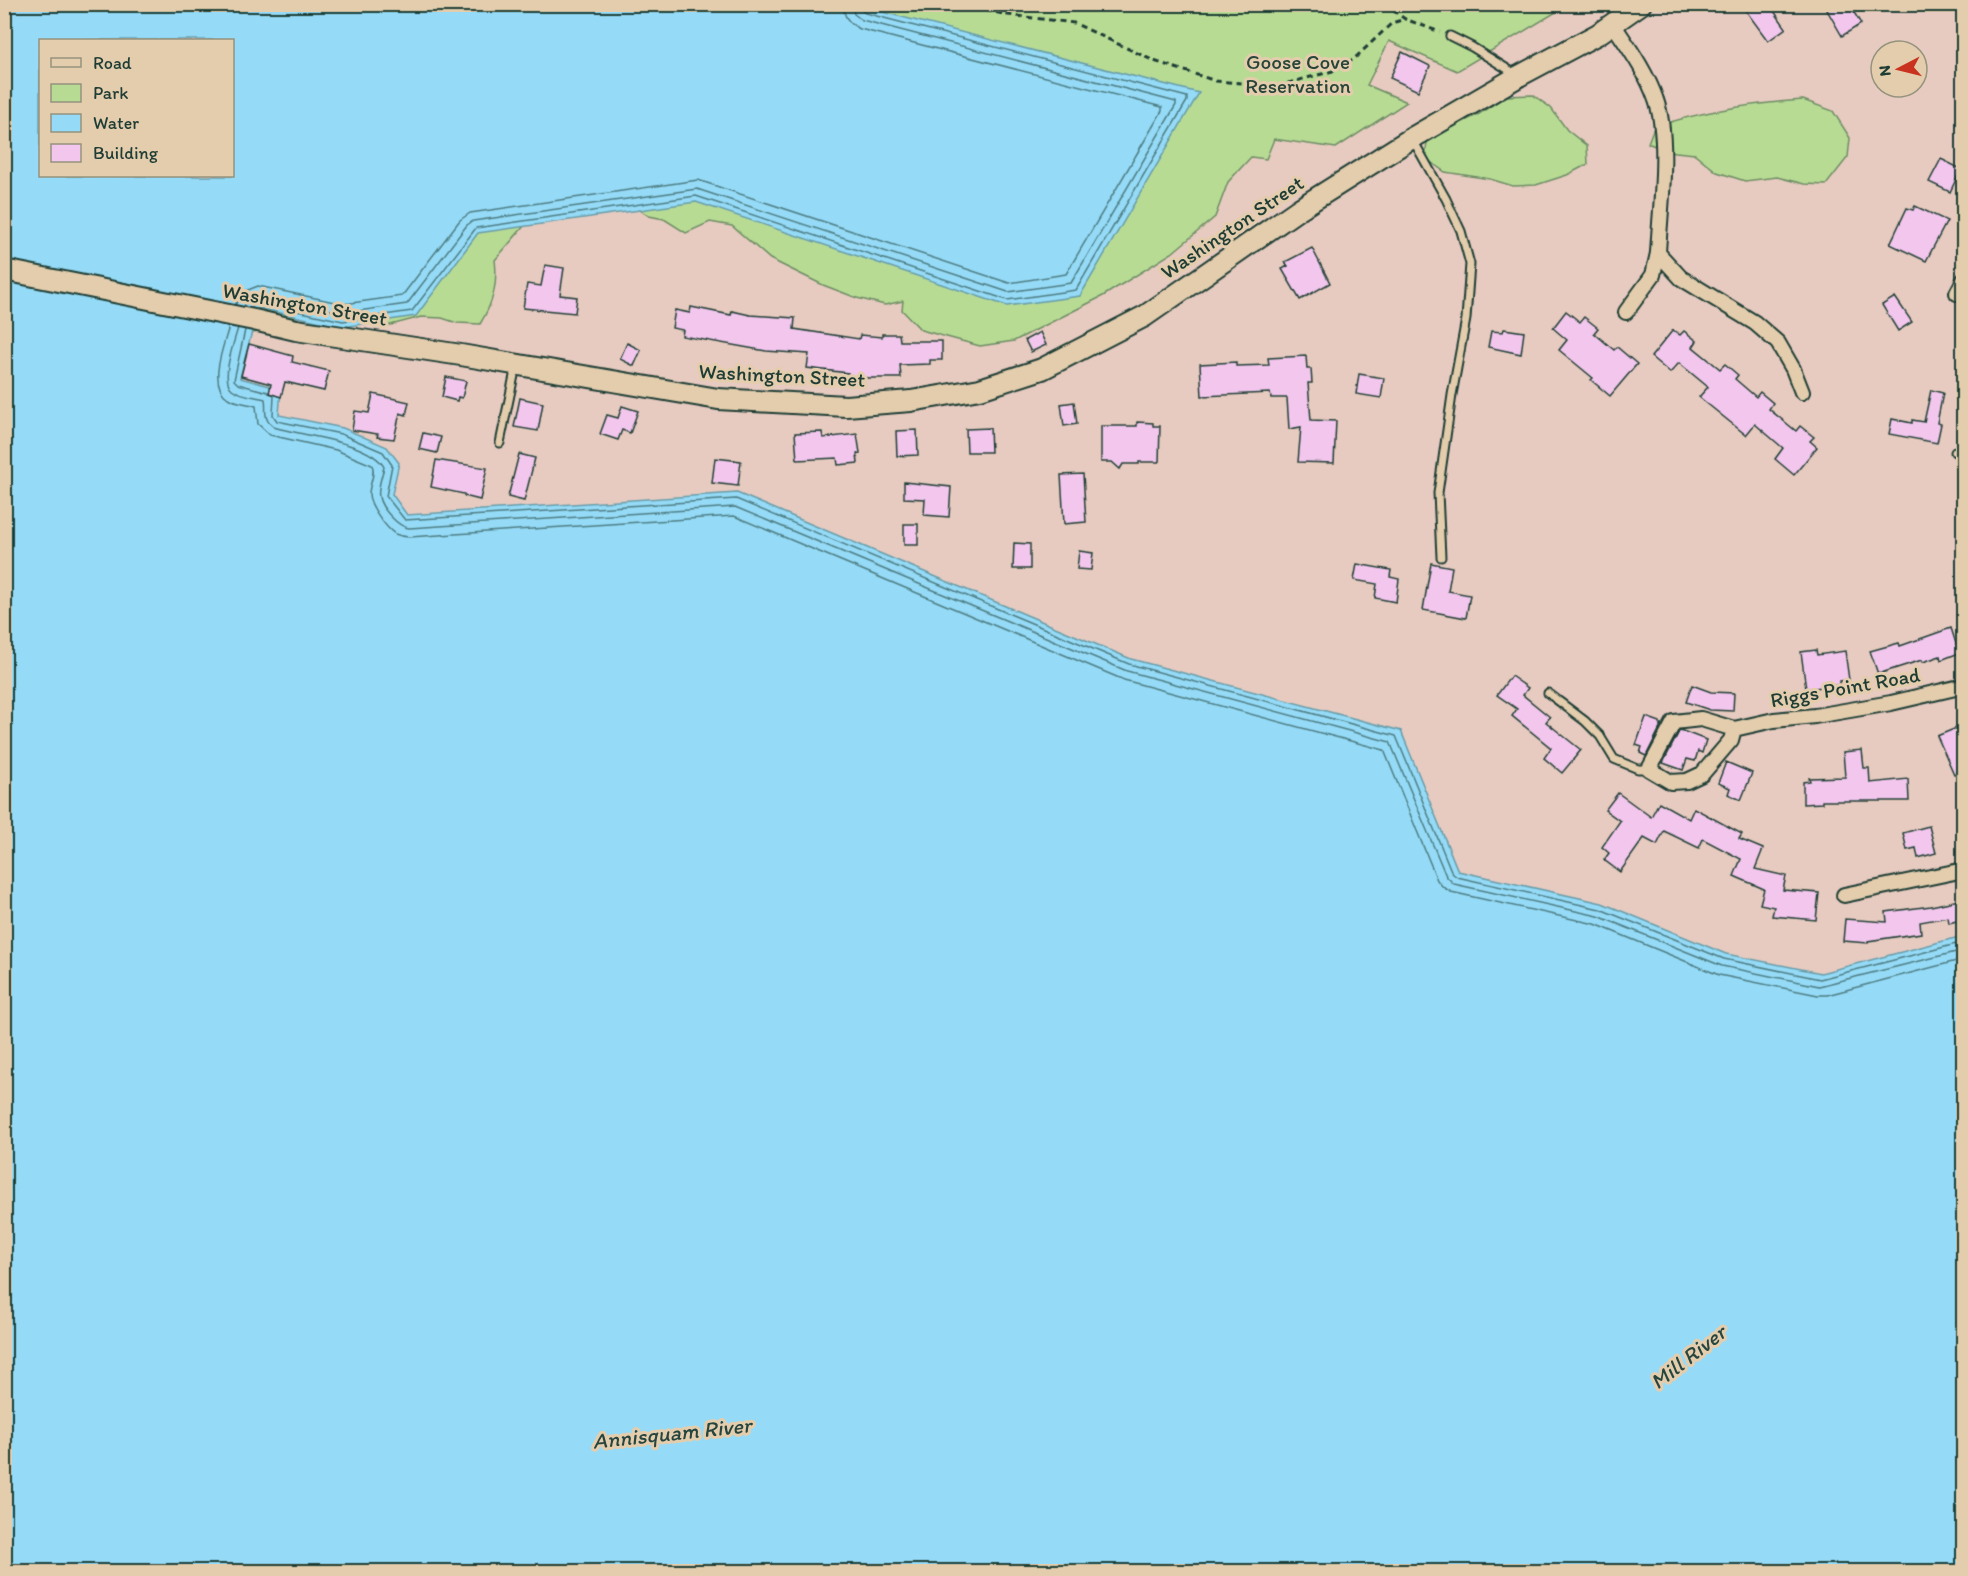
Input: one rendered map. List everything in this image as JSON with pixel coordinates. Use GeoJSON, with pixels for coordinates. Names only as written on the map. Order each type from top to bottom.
{"type":"FeatureCollection","features":[{"type":"Feature","properties":{"kind":"main road","name":"Washington Street"},"geometry":{"type":"LineString","coordinates":[[4,270],[296,330],[517,364],[718,399],[834,406],[912,401],[980,389],[1042,369],[1144,316],[1299,209],[1412,138],[1519,76],[1598,34],[1641,4]]}},
{"type":"Feature","properties":{"kind":"street"},"geometry":{"type":"LineString","coordinates":[[1613,24],[1634,56],[1656,101],[1662,131],[1658,253],[1653,275],[1626,312]]}},
{"type":"Feature","properties":{"kind":"street"},"geometry":{"type":"LineString","coordinates":[[1658,253],[1682,278],[1755,323],[1778,343],[1793,369],[1802,392]]}},
{"type":"Feature","properties":{"kind":"street"},"geometry":{"type":"LineString","coordinates":[[1957,294],[1964,280]]}},
{"type":"Feature","properties":{"kind":"street","name":"Riggs Point Road"},"geometry":{"type":"LineString","coordinates":[[1649,769],[1674,722],[1701,719],[1734,729],[1773,720],[1815,716],[1891,703],[1964,686]]}},
{"type":"Feature","properties":{"kind":"street"},"geometry":{"type":"LineString","coordinates":[[1649,769],[1671,782],[1687,782],[1702,774],[1731,740],[1734,729]]}},
{"type":"Feature","properties":{"kind":"street"},"geometry":{"type":"LineString","coordinates":[[1844,896],[1964,870]]}},
{"type":"Feature","properties":{"kind":"lane"},"geometry":{"type":"LineString","coordinates":[[1450,36],[1519,76]]}},
{"type":"Feature","properties":{"kind":"lane"},"geometry":{"type":"LineString","coordinates":[[1412,138],[1456,220],[1470,264],[1466,319],[1438,493],[1441,558]]}},
{"type":"Feature","properties":{"kind":"lane"},"geometry":{"type":"LineString","coordinates":[[500,443],[517,364]]}},
{"type":"Feature","properties":{"kind":"lane"},"geometry":{"type":"LineString","coordinates":[[1955,452],[1964,453]]}},
{"type":"Feature","properties":{"kind":"lane"},"geometry":{"type":"LineString","coordinates":[[1548,693],[1600,736],[1614,759],[1638,769],[1649,769]]}},
{"type":"Feature","properties":{"kind":"path"},"geometry":{"type":"LineString","coordinates":[[955,4],[1008,15],[1074,23],[1154,61],[1206,78],[1216,81],[1277,86],[1333,71],[1354,60],[1392,23],[1405,19]]}},
{"type":"Feature","properties":{"kind":"path"},"geometry":{"type":"LineString","coordinates":[[1384,4],[1405,19],[1450,36]]}},
{"type":"Feature","properties":{"kind":"green space","name":"Goose Cove Reservation"},"geometry":{"type":"Polygon","coordinates":[[[193,5],[1568,5],[1457,71],[1389,41],[1367,85],[1407,102],[1336,148],[1274,139],[1266,159],[1251,157],[1228,182],[1215,217],[1172,253],[1103,296],[1014,341],[980,346],[921,330],[902,310],[903,301],[885,305],[857,298],[823,285],[770,259],[732,226],[710,222],[686,233],[664,219],[649,216],[616,194],[543,204],[495,260],[494,293],[480,324],[421,317],[387,326],[306,313],[246,336],[232,177],[234,177],[234,39],[231,39],[193,5]]]}},
{"type":"Feature","properties":{"kind":"green space"},"geometry":{"type":"Polygon","coordinates":[[[1533,95],[1551,108],[1567,130],[1587,146],[1588,164],[1567,175],[1536,185],[1513,186],[1490,179],[1445,172],[1425,158],[1427,142],[1446,130],[1479,114],[1506,96],[1533,95]]]}},
{"type":"Feature","properties":{"kind":"green space"},"geometry":{"type":"Polygon","coordinates":[[[1803,100],[1833,111],[1850,138],[1848,157],[1826,185],[1804,184],[1777,177],[1745,181],[1717,172],[1695,154],[1666,151],[1648,143],[1654,127],[1690,116],[1765,103],[1803,100]]]}},
{"type":"Feature","properties":{"kind":"water"},"geometry":{"type":"Polygon","coordinates":[[[5,5],[855,5],[1199,93],[1080,296],[1007,306],[696,202],[478,233],[416,316],[343,327],[258,308],[240,378],[281,389],[279,415],[343,428],[387,447],[399,463],[392,494],[407,515],[737,493],[1131,659],[1401,731],[1458,871],[1602,903],[1726,954],[1821,973],[1963,936],[1963,1571],[5,1572],[5,5]]]}},
{"type":"Feature","properties":{"kind":"building"},"geometry":{"type":"Polygon","coordinates":[[[1756,4],[1769,4],[1786,28],[1768,41],[1746,11],[1756,4]]]}},
{"type":"Feature","properties":{"kind":"building"},"geometry":{"type":"Polygon","coordinates":[[[1835,4],[1849,4],[1861,24],[1842,36],[1827,10],[1835,4]]]}},
{"type":"Feature","properties":{"kind":"building"},"geometry":{"type":"Polygon","coordinates":[[[1402,52],[1430,66],[1418,91],[1390,78],[1402,52]]]}},
{"type":"Feature","properties":{"kind":"building"},"geometry":{"type":"Polygon","coordinates":[[[1941,159],[1961,169],[1950,192],[1929,182],[1941,159]]]}},
{"type":"Feature","properties":{"kind":"building"},"geometry":{"type":"Polygon","coordinates":[[[1915,206],[1947,221],[1926,261],[1890,244],[1907,208],[1913,210],[1915,206]]]}},
{"type":"Feature","properties":{"kind":"building"},"geometry":{"type":"Polygon","coordinates":[[[1312,248],[1330,283],[1300,300],[1282,269],[1288,266],[1285,262],[1312,248]]]}},
{"type":"Feature","properties":{"kind":"building"},"geometry":{"type":"Polygon","coordinates":[[[545,265],[564,268],[560,295],[577,297],[575,313],[523,308],[527,284],[541,286],[545,265]]]}},
{"type":"Feature","properties":{"kind":"building"},"geometry":{"type":"Polygon","coordinates":[[[1895,297],[1912,322],[1898,331],[1882,305],[1895,297]]]}},
{"type":"Feature","properties":{"kind":"building"},"geometry":{"type":"Polygon","coordinates":[[[691,307],[731,315],[732,311],[750,315],[795,318],[794,329],[859,339],[860,335],[882,337],[882,334],[899,334],[900,341],[942,341],[942,360],[930,360],[930,364],[900,365],[901,378],[848,376],[848,373],[807,368],[809,354],[766,351],[682,336],[683,330],[672,328],[675,310],[690,313],[691,307]]]}},
{"type":"Feature","properties":{"kind":"building"},"geometry":{"type":"Polygon","coordinates":[[[1566,311],[1580,322],[1584,317],[1598,328],[1594,333],[1614,350],[1617,347],[1637,364],[1610,396],[1591,380],[1593,378],[1559,350],[1567,340],[1553,328],[1566,311]]]}},
{"type":"Feature","properties":{"kind":"building"},"geometry":{"type":"Polygon","coordinates":[[[1504,329],[1524,332],[1521,354],[1488,347],[1491,331],[1503,332],[1504,329]]]}},
{"type":"Feature","properties":{"kind":"building"},"geometry":{"type":"Polygon","coordinates":[[[1673,330],[1680,335],[1684,331],[1697,341],[1693,347],[1720,369],[1725,364],[1738,375],[1735,379],[1756,397],[1760,392],[1773,403],[1769,409],[1796,431],[1800,426],[1814,437],[1810,441],[1817,447],[1794,475],[1775,459],[1783,448],[1755,424],[1746,435],[1699,397],[1708,387],[1679,363],[1670,373],[1651,357],[1673,330]]]}},
{"type":"Feature","properties":{"kind":"building"},"geometry":{"type":"Polygon","coordinates":[[[1040,332],[1046,345],[1031,352],[1025,340],[1040,332]]]}},
{"type":"Feature","properties":{"kind":"building"},"geometry":{"type":"Polygon","coordinates":[[[627,343],[641,350],[634,366],[620,359],[627,343]]]}},
{"type":"Feature","properties":{"kind":"building"},"geometry":{"type":"Polygon","coordinates":[[[249,344],[293,356],[292,362],[329,371],[324,391],[285,382],[281,397],[269,393],[271,384],[241,376],[249,344]]]}},
{"type":"Feature","properties":{"kind":"building"},"geometry":{"type":"Polygon","coordinates":[[[1306,356],[1307,369],[1311,369],[1312,383],[1308,383],[1311,420],[1336,421],[1334,463],[1298,462],[1301,427],[1289,429],[1287,398],[1271,398],[1270,393],[1202,396],[1200,364],[1236,362],[1236,366],[1269,365],[1268,358],[1306,356]]]}},
{"type":"Feature","properties":{"kind":"building"},"geometry":{"type":"Polygon","coordinates":[[[1359,374],[1384,378],[1381,398],[1356,394],[1359,374]]]}},
{"type":"Feature","properties":{"kind":"building"},"geometry":{"type":"Polygon","coordinates":[[[446,377],[466,381],[462,398],[458,397],[457,401],[442,397],[446,377]]]}},
{"type":"Feature","properties":{"kind":"building"},"geometry":{"type":"Polygon","coordinates":[[[1931,390],[1943,393],[1937,423],[1941,424],[1937,443],[1889,434],[1892,419],[1912,423],[1912,420],[1924,422],[1931,390]]]}},
{"type":"Feature","properties":{"kind":"building"},"geometry":{"type":"Polygon","coordinates":[[[373,394],[409,402],[406,415],[400,413],[394,439],[352,430],[355,411],[369,413],[373,394]]]}},
{"type":"Feature","properties":{"kind":"building"},"geometry":{"type":"Polygon","coordinates":[[[520,398],[543,403],[538,431],[514,427],[520,398]]]}},
{"type":"Feature","properties":{"kind":"building"},"geometry":{"type":"Polygon","coordinates":[[[1074,402],[1077,424],[1064,426],[1061,404],[1074,402]]]}},
{"type":"Feature","properties":{"kind":"building"},"geometry":{"type":"Polygon","coordinates":[[[622,406],[638,411],[630,433],[622,430],[618,440],[600,434],[607,415],[618,418],[622,406]]]}},
{"type":"Feature","properties":{"kind":"building"},"geometry":{"type":"Polygon","coordinates":[[[1137,422],[1160,426],[1159,462],[1123,464],[1120,469],[1112,462],[1101,462],[1101,426],[1137,426],[1137,422]]]}},
{"type":"Feature","properties":{"kind":"building"},"geometry":{"type":"Polygon","coordinates":[[[990,428],[991,452],[967,452],[966,429],[990,428]]]}},
{"type":"Feature","properties":{"kind":"building"},"geometry":{"type":"Polygon","coordinates":[[[917,430],[918,455],[897,456],[896,431],[917,430]]]}},
{"type":"Feature","properties":{"kind":"building"},"geometry":{"type":"Polygon","coordinates":[[[822,432],[823,438],[857,434],[860,453],[857,454],[858,463],[838,465],[837,458],[797,460],[795,433],[822,432]]]}},
{"type":"Feature","properties":{"kind":"building"},"geometry":{"type":"Polygon","coordinates":[[[423,433],[441,437],[437,453],[419,449],[423,433]]]}},
{"type":"Feature","properties":{"kind":"building"},"geometry":{"type":"Polygon","coordinates":[[[519,454],[535,458],[524,501],[508,497],[519,454]]]}},
{"type":"Feature","properties":{"kind":"building"},"geometry":{"type":"Polygon","coordinates":[[[715,458],[741,461],[738,486],[712,483],[715,458]]]}},
{"type":"Feature","properties":{"kind":"building"},"geometry":{"type":"Polygon","coordinates":[[[436,460],[487,468],[480,500],[431,487],[436,460]]]}},
{"type":"Feature","properties":{"kind":"building"},"geometry":{"type":"Polygon","coordinates":[[[1083,474],[1086,522],[1064,524],[1061,475],[1083,474]]]}},
{"type":"Feature","properties":{"kind":"building"},"geometry":{"type":"Polygon","coordinates":[[[904,482],[951,487],[949,517],[924,515],[925,499],[904,498],[904,482]]]}},
{"type":"Feature","properties":{"kind":"building"},"geometry":{"type":"Polygon","coordinates":[[[904,524],[918,524],[918,545],[904,545],[904,524]]]}},
{"type":"Feature","properties":{"kind":"building"},"geometry":{"type":"Polygon","coordinates":[[[1014,543],[1030,544],[1030,569],[1013,569],[1014,543]]]}},
{"type":"Feature","properties":{"kind":"building"},"geometry":{"type":"Polygon","coordinates":[[[1079,551],[1093,553],[1091,570],[1077,569],[1079,551]]]}},
{"type":"Feature","properties":{"kind":"building"},"geometry":{"type":"Polygon","coordinates":[[[1431,563],[1452,567],[1448,591],[1470,595],[1466,618],[1423,610],[1431,563]]]}},
{"type":"Feature","properties":{"kind":"building"},"geometry":{"type":"Polygon","coordinates":[[[1357,564],[1391,570],[1390,577],[1399,579],[1396,602],[1375,598],[1377,584],[1354,580],[1357,564]]]}},
{"type":"Feature","properties":{"kind":"building"},"geometry":{"type":"Polygon","coordinates":[[[1951,628],[1959,653],[1941,660],[1940,656],[1923,662],[1922,660],[1878,674],[1870,651],[1899,643],[1900,646],[1951,628]]]}},
{"type":"Feature","properties":{"kind":"building"},"geometry":{"type":"Polygon","coordinates":[[[1816,650],[1817,655],[1845,651],[1849,680],[1839,681],[1839,685],[1806,689],[1801,652],[1816,650]]]}},
{"type":"Feature","properties":{"kind":"building"},"geometry":{"type":"Polygon","coordinates":[[[1511,676],[1528,688],[1523,695],[1550,717],[1546,722],[1581,750],[1562,773],[1544,758],[1551,748],[1512,716],[1517,709],[1497,695],[1511,676]]]}},
{"type":"Feature","properties":{"kind":"building"},"geometry":{"type":"Polygon","coordinates":[[[1692,685],[1711,692],[1734,693],[1733,711],[1710,710],[1686,702],[1692,685]]]}},
{"type":"Feature","properties":{"kind":"building"},"geometry":{"type":"Polygon","coordinates":[[[1646,717],[1662,724],[1646,756],[1640,753],[1642,747],[1636,745],[1646,717]]]}},
{"type":"Feature","properties":{"kind":"building"},"geometry":{"type":"Polygon","coordinates":[[[1959,727],[1964,740],[1964,770],[1954,774],[1937,736],[1959,727]]]}},
{"type":"Feature","properties":{"kind":"building"},"geometry":{"type":"Polygon","coordinates":[[[1680,730],[1706,740],[1702,753],[1698,751],[1695,761],[1687,759],[1683,770],[1663,763],[1680,730]]]}},
{"type":"Feature","properties":{"kind":"building"},"geometry":{"type":"Polygon","coordinates":[[[1862,750],[1864,768],[1869,768],[1870,783],[1908,779],[1909,801],[1822,801],[1822,803],[1803,804],[1803,782],[1810,781],[1809,778],[1845,777],[1843,752],[1862,750]]]}},
{"type":"Feature","properties":{"kind":"building"},"geometry":{"type":"Polygon","coordinates":[[[1726,762],[1752,773],[1741,800],[1728,794],[1730,788],[1718,783],[1726,762]]]}},
{"type":"Feature","properties":{"kind":"building"},"geometry":{"type":"Polygon","coordinates":[[[1618,793],[1651,817],[1659,802],[1689,819],[1694,808],[1742,834],[1739,839],[1763,849],[1755,869],[1786,876],[1783,890],[1819,893],[1816,920],[1772,916],[1774,907],[1760,904],[1764,889],[1734,876],[1741,859],[1703,839],[1699,848],[1664,831],[1657,845],[1644,838],[1620,872],[1604,860],[1609,853],[1602,847],[1620,821],[1605,810],[1618,793]]]}},
{"type":"Feature","properties":{"kind":"building"},"geometry":{"type":"Polygon","coordinates":[[[1929,826],[1936,853],[1918,858],[1916,848],[1907,850],[1903,833],[1929,826]]]}},
{"type":"Feature","properties":{"kind":"building"},"geometry":{"type":"Polygon","coordinates":[[[1964,899],[1964,919],[1949,923],[1948,917],[1920,922],[1921,933],[1868,941],[1868,943],[1843,941],[1845,919],[1887,922],[1886,912],[1964,899]]]}},
{"type":"Feature","properties":{"kind":"water label","name":"Mill River"},"geometry":{"type":"Point","coordinates":[1688,1357]}},
{"type":"Feature","properties":{"kind":"water label","name":"Annisquam River"},"geometry":{"type":"Point","coordinates":[672,1433]}}]}
